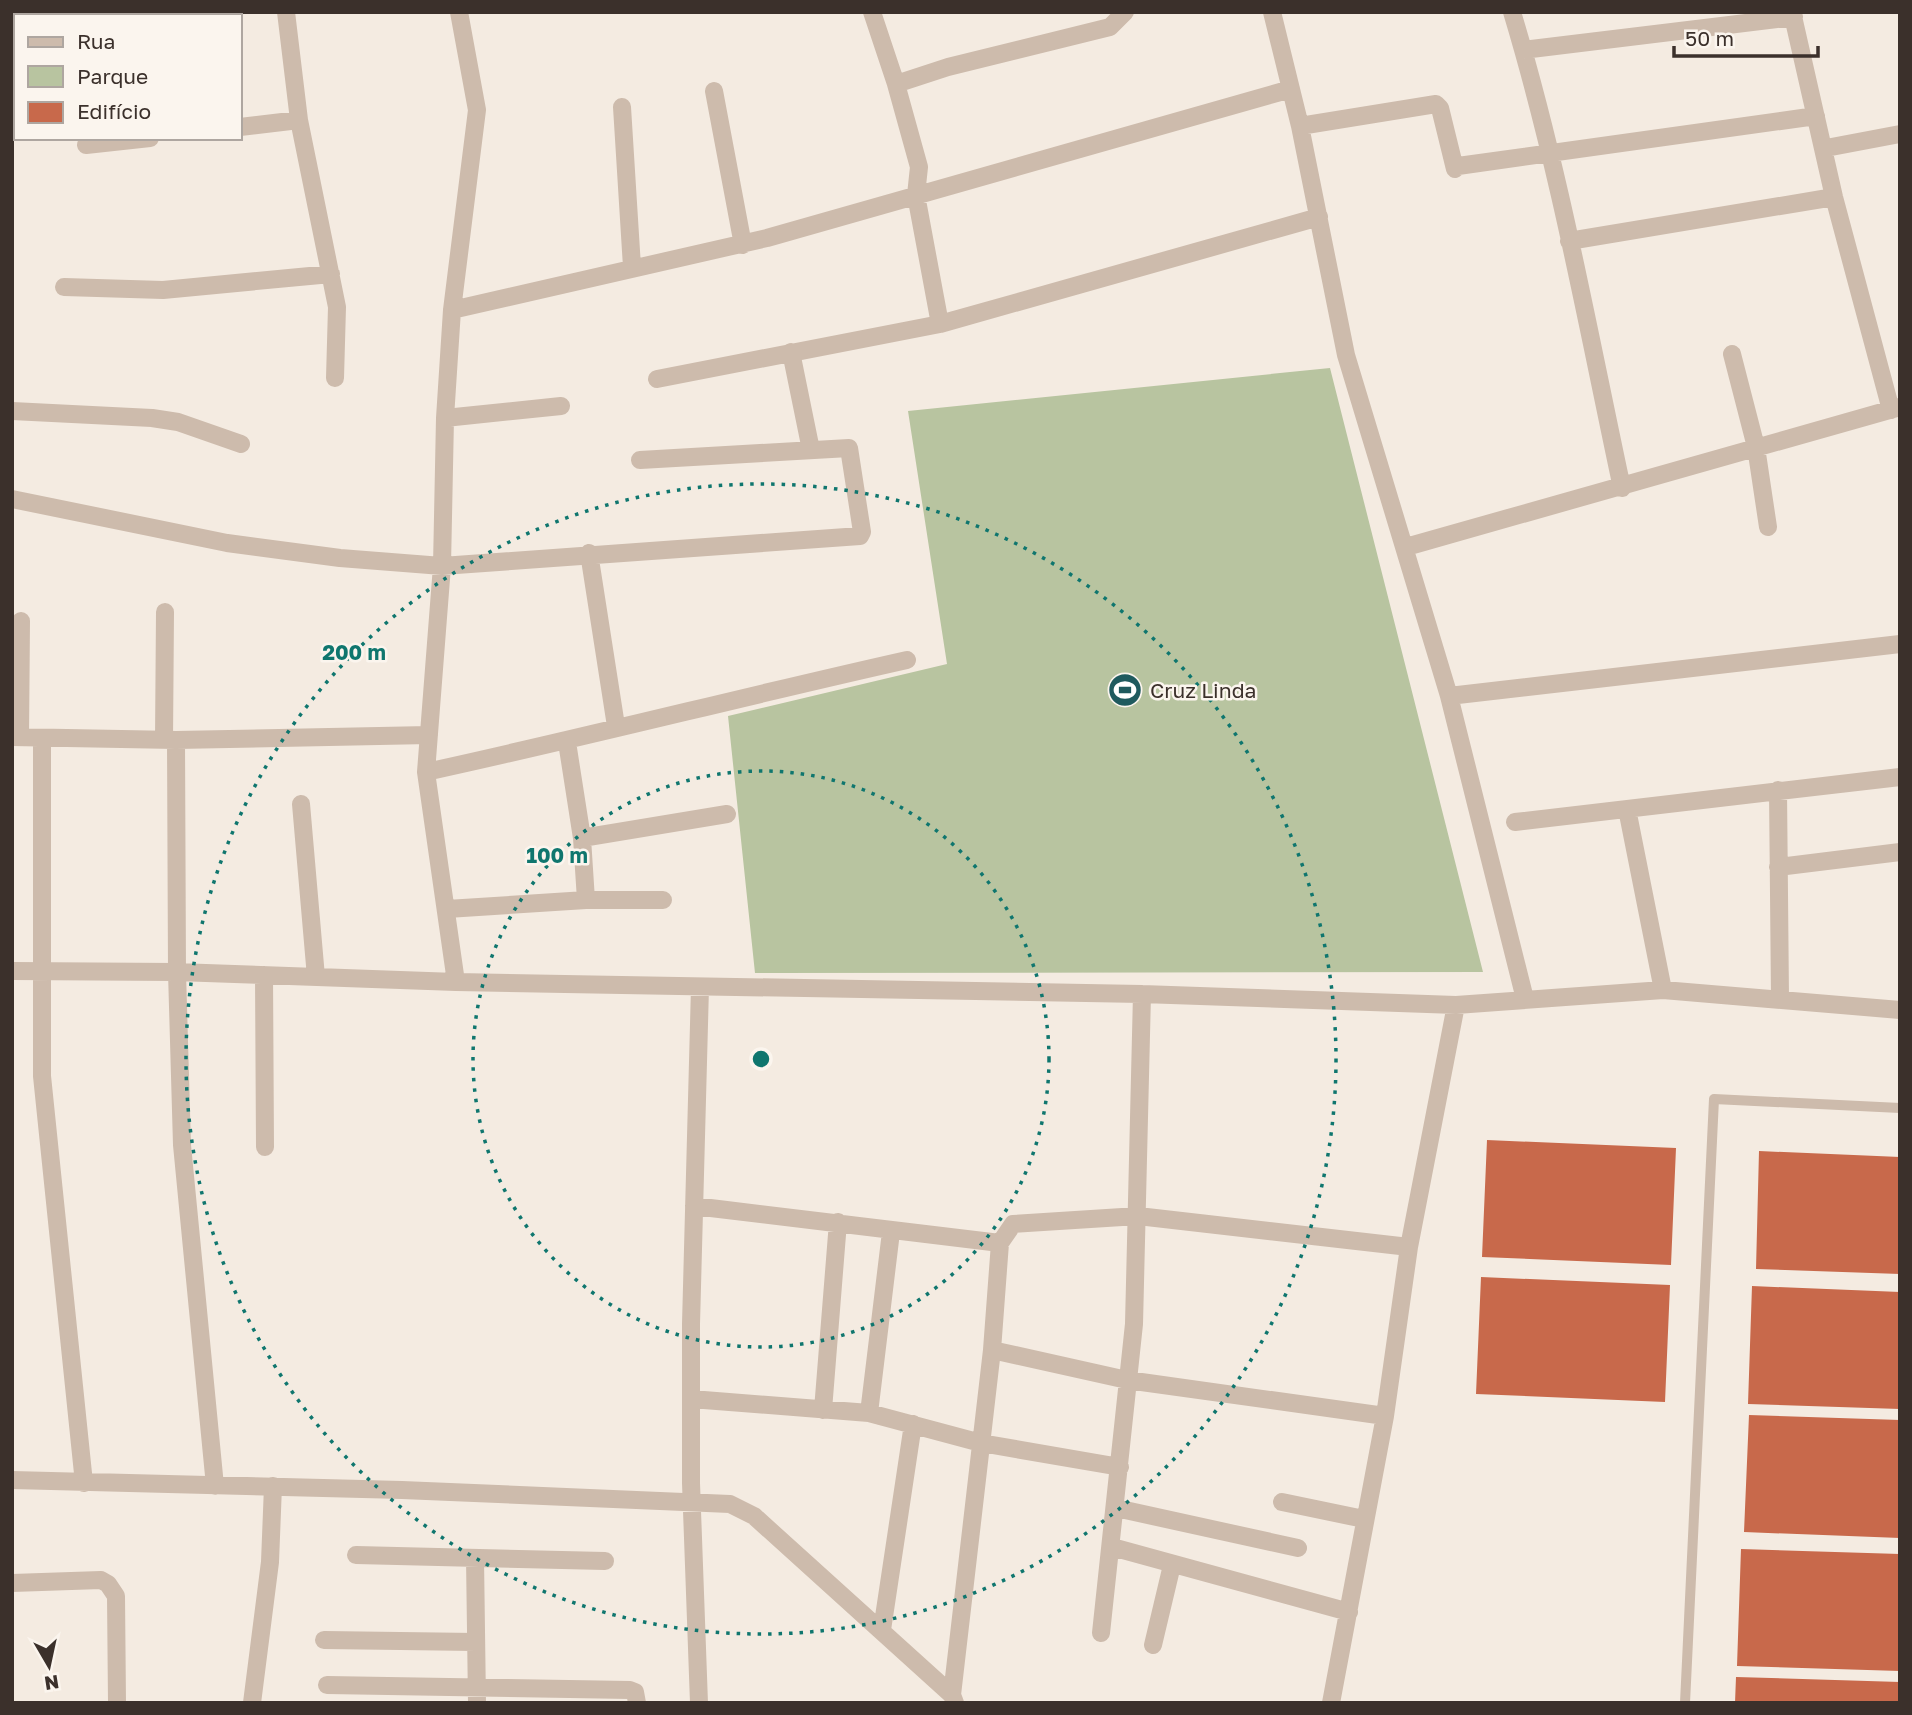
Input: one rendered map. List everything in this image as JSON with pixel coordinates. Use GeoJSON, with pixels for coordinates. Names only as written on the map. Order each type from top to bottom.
{"type":"FeatureCollection","features":[{"type":"Feature","properties":{"kind":"street"},"geometry":{"type":"LineString","coordinates":[[286,12],[299,120],[331,274],[338,327],[335,377]]}},
{"type":"Feature","properties":{"kind":"street"},"geometry":{"type":"LineString","coordinates":[[456,982],[426,772],[442,566],[445,418],[452,310],[477,110],[459,12]]}},
{"type":"Feature","properties":{"kind":"street"},"geometry":{"type":"LineString","coordinates":[[872,12],[897,84],[919,167],[916,195],[940,324]]}},
{"type":"Feature","properties":{"kind":"street"},"geometry":{"type":"LineString","coordinates":[[897,84],[948,66],[1110,27],[1125,12]]}},
{"type":"Feature","properties":{"kind":"street"},"geometry":{"type":"LineString","coordinates":[[1272,12],[1300,126],[1346,355],[1449,696],[1525,999]]}},
{"type":"Feature","properties":{"kind":"street"},"geometry":{"type":"LineString","coordinates":[[1512,12],[1550,154],[1622,488]]}},
{"type":"Feature","properties":{"kind":"street"},"geometry":{"type":"LineString","coordinates":[[1406,547],[1895,409],[1835,197],[1826,148],[1793,15],[1523,50]]}},
{"type":"Feature","properties":{"kind":"street"},"geometry":{"type":"LineString","coordinates":[[452,310],[632,267],[743,245],[1290,89]]}},
{"type":"Feature","properties":{"kind":"street"},"geometry":{"type":"LineString","coordinates":[[714,91],[743,245]]}},
{"type":"Feature","properties":{"kind":"street"},"geometry":{"type":"LineString","coordinates":[[1300,126],[1431,103],[1440,108],[1455,169],[1458,166],[1816,116]]}},
{"type":"Feature","properties":{"kind":"street"},"geometry":{"type":"LineString","coordinates":[[622,107],[632,267]]}},
{"type":"Feature","properties":{"kind":"street"},"geometry":{"type":"LineString","coordinates":[[242,127],[299,120]]}},
{"type":"Feature","properties":{"kind":"street"},"geometry":{"type":"LineString","coordinates":[[1826,148],[1900,134]]}},
{"type":"Feature","properties":{"kind":"street"},"geometry":{"type":"LineString","coordinates":[[86,145],[132,140]]}},
{"type":"Feature","properties":{"kind":"street"},"geometry":{"type":"LineString","coordinates":[[1569,241],[1835,197]]}},
{"type":"Feature","properties":{"kind":"street"},"geometry":{"type":"LineString","coordinates":[[657,379],[940,324],[1319,217]]}},
{"type":"Feature","properties":{"kind":"street"},"geometry":{"type":"LineString","coordinates":[[64,288],[163,290],[331,274]]}},
{"type":"Feature","properties":{"kind":"street"},"geometry":{"type":"LineString","coordinates":[[791,352],[811,450]]}},
{"type":"Feature","properties":{"kind":"street"},"geometry":{"type":"LineString","coordinates":[[1732,354],[1756,447],[1768,527]]}},
{"type":"Feature","properties":{"kind":"street"},"geometry":{"type":"LineString","coordinates":[[445,418],[562,406]]}},
{"type":"Feature","properties":{"kind":"street"},"geometry":{"type":"LineString","coordinates":[[12,411],[152,418],[178,422],[241,444]]}},
{"type":"Feature","properties":{"kind":"street"},"geometry":{"type":"LineString","coordinates":[[12,499],[228,543],[340,558],[442,566],[589,553],[860,536],[852,453],[849,448],[640,460]]}},
{"type":"Feature","properties":{"kind":"street"},"geometry":{"type":"LineString","coordinates":[[589,553],[616,726]]}},
{"type":"Feature","properties":{"kind":"street"},"geometry":{"type":"LineString","coordinates":[[165,611],[183,1145],[215,1486]]}},
{"type":"Feature","properties":{"kind":"street"},"geometry":{"type":"LineString","coordinates":[[21,621],[16,737],[170,740],[429,735]]}},
{"type":"Feature","properties":{"kind":"street"},"geometry":{"type":"LineString","coordinates":[[1449,696],[1900,644]]}},
{"type":"Feature","properties":{"kind":"street"},"geometry":{"type":"LineString","coordinates":[[426,772],[567,742],[616,726],[906,660]]}},
{"type":"Feature","properties":{"kind":"street"},"geometry":{"type":"LineString","coordinates":[[43,738],[40,973],[42,1076],[84,1483]]}},
{"type":"Feature","properties":{"kind":"street"},"geometry":{"type":"LineString","coordinates":[[567,742],[582,838],[586,900]]}},
{"type":"Feature","properties":{"kind":"street"},"geometry":{"type":"LineString","coordinates":[[1516,822],[1900,777]]}},
{"type":"Feature","properties":{"kind":"street"},"geometry":{"type":"LineString","coordinates":[[1778,790],[1780,998]]}},
{"type":"Feature","properties":{"kind":"street"},"geometry":{"type":"LineString","coordinates":[[302,804],[316,977]]}},
{"type":"Feature","properties":{"kind":"street"},"geometry":{"type":"LineString","coordinates":[[1627,809],[1663,989]]}},
{"type":"Feature","properties":{"kind":"street"},"geometry":{"type":"LineString","coordinates":[[582,838],[727,814]]}},
{"type":"Feature","properties":{"kind":"street"},"geometry":{"type":"LineString","coordinates":[[1779,867],[1900,852]]}},
{"type":"Feature","properties":{"kind":"street"},"geometry":{"type":"LineString","coordinates":[[447,909],[586,900],[663,900]]}},
{"type":"Feature","properties":{"kind":"street"},"geometry":{"type":"LineString","coordinates":[[12,971],[177,972],[456,982],[1142,994],[1456,1005],[1663,989],[1900,1010]]}},
{"type":"Feature","properties":{"kind":"street"},"geometry":{"type":"LineString","coordinates":[[264,975],[265,1147]]}},
{"type":"Feature","properties":{"kind":"street"},"geometry":{"type":"LineString","coordinates":[[699,1703],[691,1399],[700,987]]}},
{"type":"Feature","properties":{"kind":"street"},"geometry":{"type":"LineString","coordinates":[[1101,1633],[1135,1324],[1142,994]]}},
{"type":"Feature","properties":{"kind":"street"},"geometry":{"type":"LineString","coordinates":[[1331,1703],[1385,1416],[1409,1247],[1456,1005]]}},
{"type":"Feature","properties":{"kind":"street"},"geometry":{"type":"LineString","coordinates":[[694,1206],[838,1222],[891,1232],[1000,1243]]}},
{"type":"Feature","properties":{"kind":"street"},"geometry":{"type":"LineString","coordinates":[[954,1699],[992,1350],[1000,1243],[1013,1224],[1026,1221],[1138,1216],[1409,1247]]}},
{"type":"Feature","properties":{"kind":"street"},"geometry":{"type":"LineString","coordinates":[[823,1410],[838,1222]]}},
{"type":"Feature","properties":{"kind":"street"},"geometry":{"type":"LineString","coordinates":[[869,1413],[891,1232]]}},
{"type":"Feature","properties":{"kind":"street"},"geometry":{"type":"LineString","coordinates":[[992,1350],[1127,1380],[1385,1416]]}},
{"type":"Feature","properties":{"kind":"street"},"geometry":{"type":"LineString","coordinates":[[691,1399],[869,1413],[981,1443],[1120,1467]]}},
{"type":"Feature","properties":{"kind":"street"},"geometry":{"type":"LineString","coordinates":[[881,1630],[913,1424]]}},
{"type":"Feature","properties":{"kind":"street"},"geometry":{"type":"LineString","coordinates":[[12,1480],[273,1486],[730,1504],[754,1516],[954,1699]]}},
{"type":"Feature","properties":{"kind":"street"},"geometry":{"type":"LineString","coordinates":[[252,1703],[270,1562],[273,1486]]}},
{"type":"Feature","properties":{"kind":"street"},"geometry":{"type":"LineString","coordinates":[[1282,1502],[1364,1519]]}},
{"type":"Feature","properties":{"kind":"street"},"geometry":{"type":"LineString","coordinates":[[1116,1508],[1298,1548]]}},
{"type":"Feature","properties":{"kind":"street"},"geometry":{"type":"LineString","coordinates":[[1112,1547],[1349,1612]]}},
{"type":"Feature","properties":{"kind":"street"},"geometry":{"type":"LineString","coordinates":[[356,1555],[605,1561]]}},
{"type":"Feature","properties":{"kind":"street"},"geometry":{"type":"LineString","coordinates":[[475,1558],[477,1695]]}},
{"type":"Feature","properties":{"kind":"street"},"geometry":{"type":"LineString","coordinates":[[1153,1645],[1172,1565]]}},
{"type":"Feature","properties":{"kind":"street"},"geometry":{"type":"LineString","coordinates":[[12,1583],[101,1580],[108,1584],[116,1596],[117,1703]]}},
{"type":"Feature","properties":{"kind":"street"},"geometry":{"type":"LineString","coordinates":[[324,1640],[477,1642]]}},
{"type":"Feature","properties":{"kind":"street"},"geometry":{"type":"LineString","coordinates":[[327,1685],[477,1695],[562,1696],[630,1690],[635,1692],[637,1703]]}},
{"type":"Feature","properties":{"kind":"lane"},"geometry":{"type":"LineString","coordinates":[[1685,1703],[1714,1099],[1900,1108]]}},
{"type":"Feature","properties":{"kind":"green space","name":"Cruz Linda"},"geometry":{"type":"Polygon","coordinates":[[[1330,368],[1483,972],[755,973],[728,716],[947,664],[908,411],[1330,368]]]}},
{"type":"Feature","properties":{"kind":"building"},"geometry":{"type":"Polygon","coordinates":[[[1487,1140],[1676,1148],[1671,1265],[1482,1257],[1487,1140]]]}},
{"type":"Feature","properties":{"kind":"building"},"geometry":{"type":"Polygon","coordinates":[[[1759,1151],[1900,1157],[1900,1274],[1756,1269],[1759,1151]]]}},
{"type":"Feature","properties":{"kind":"building"},"geometry":{"type":"Polygon","coordinates":[[[1481,1277],[1670,1285],[1665,1402],[1476,1394],[1481,1277]]]}},
{"type":"Feature","properties":{"kind":"building"},"geometry":{"type":"Polygon","coordinates":[[[1752,1286],[1900,1292],[1900,1409],[1748,1404],[1752,1286]]]}},
{"type":"Feature","properties":{"kind":"building"},"geometry":{"type":"Polygon","coordinates":[[[1749,1415],[1900,1420],[1900,1538],[1744,1532],[1749,1415]]]}},
{"type":"Feature","properties":{"kind":"building"},"geometry":{"type":"Polygon","coordinates":[[[1741,1549],[1900,1554],[1900,1671],[1737,1666],[1741,1549]]]}},
{"type":"Feature","properties":{"kind":"building"},"geometry":{"type":"Polygon","coordinates":[[[1736,1677],[1900,1682],[1900,1703],[1735,1703],[1736,1677]]]}},
{"type":"Feature","properties":{"kind":"place","name":"Cruz Linda"},"geometry":{"type":"Point","coordinates":[1125,690]}}]}
